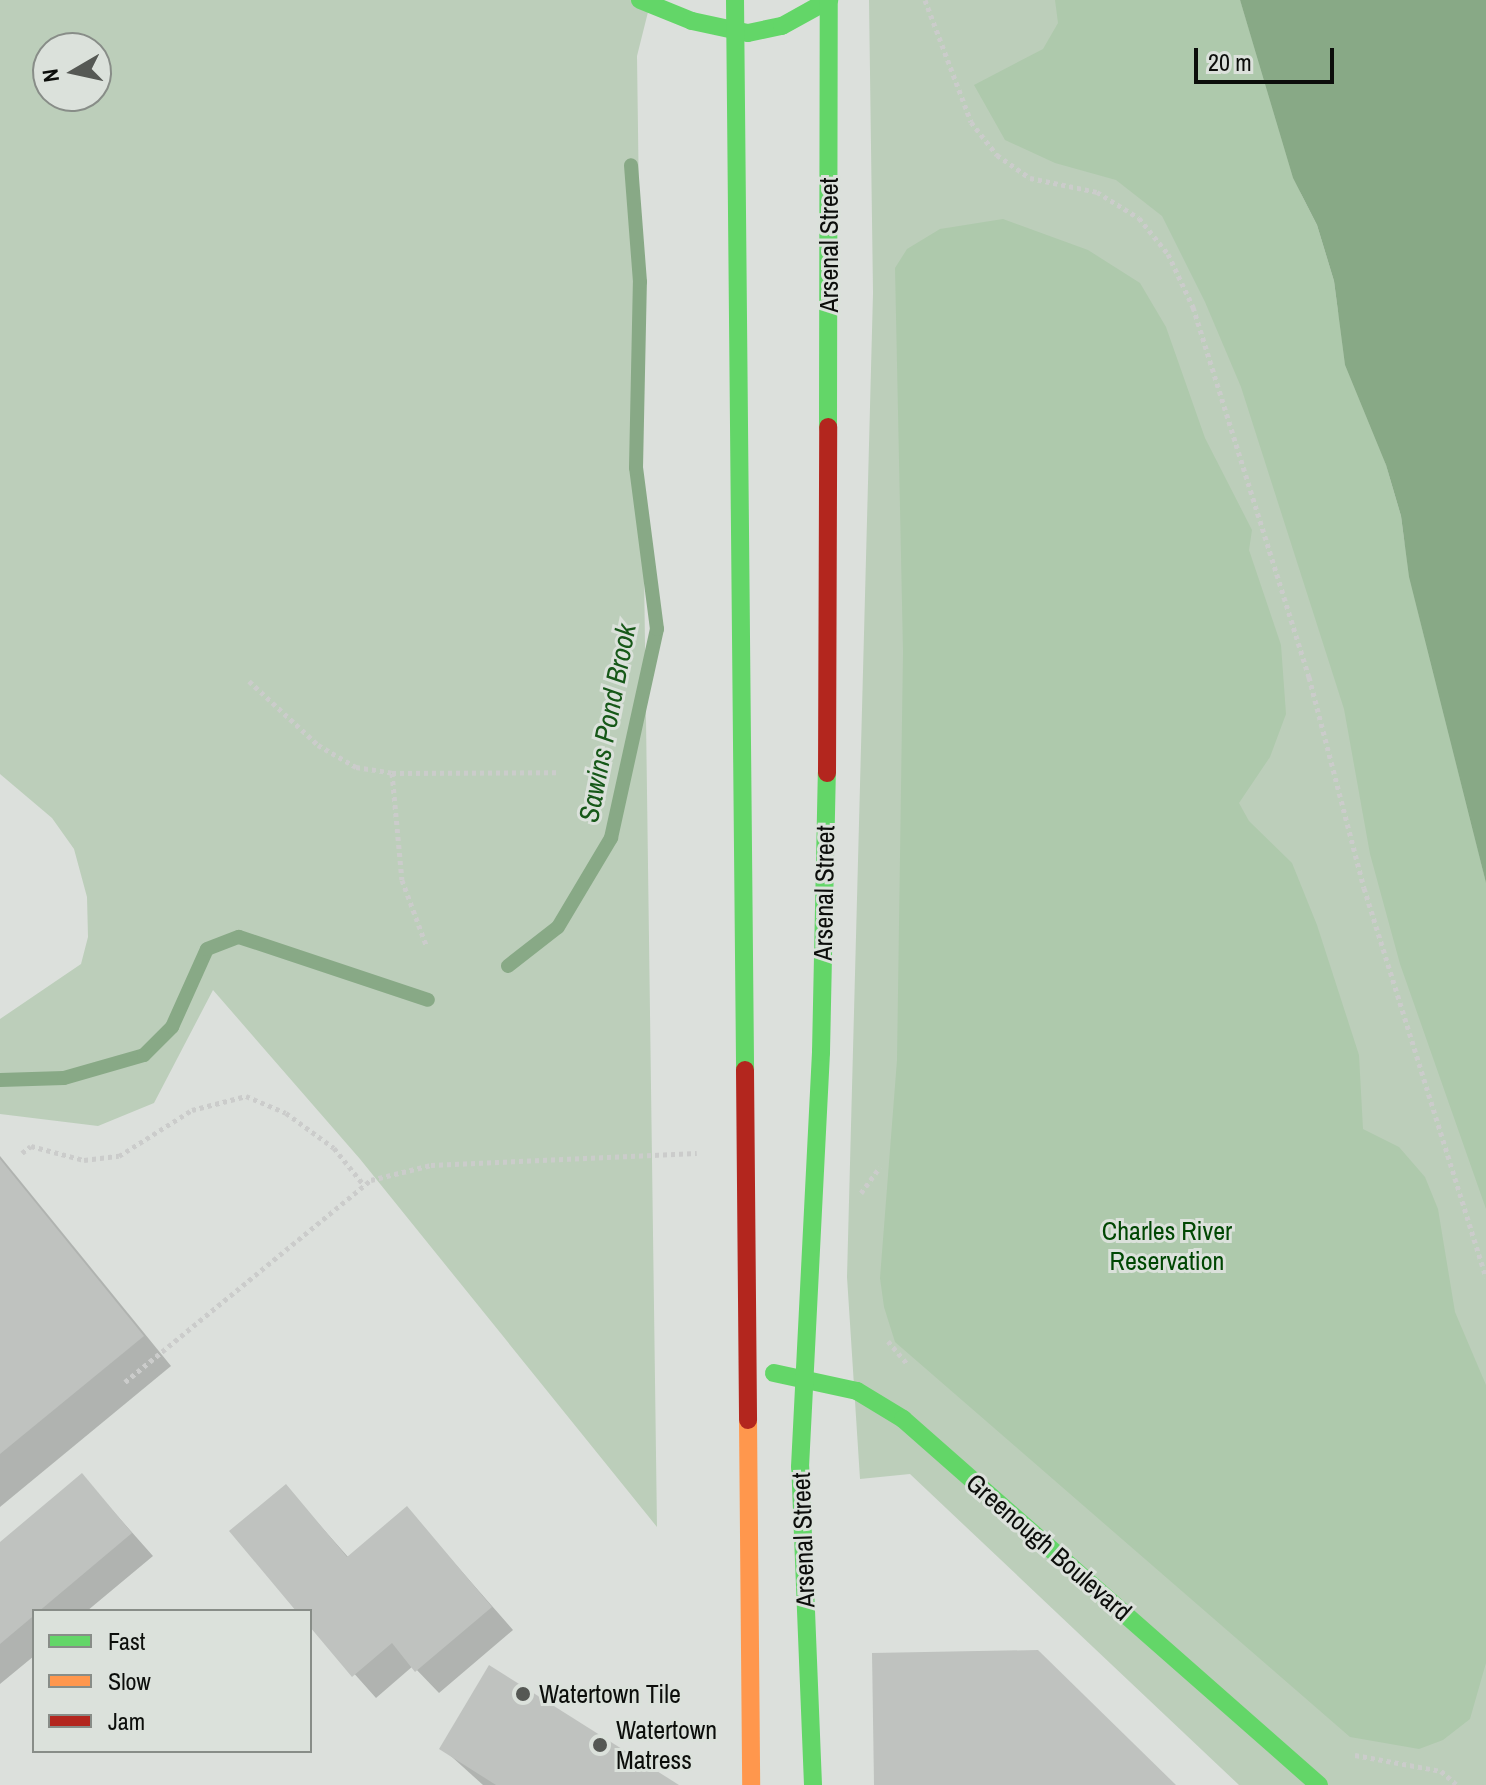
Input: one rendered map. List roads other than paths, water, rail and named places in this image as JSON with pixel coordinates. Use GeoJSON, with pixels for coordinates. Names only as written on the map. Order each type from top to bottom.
{"type":"FeatureCollection","features":[{"type":"Feature","properties":{"kind":"main road"},"geometry":{"type":"LineString","coordinates":[[640,0],[735,31],[769,31],[829,0]]}},
{"type":"Feature","properties":{"kind":"main road","name":"Arsenal Street"},"geometry":{"type":"LineString","coordinates":[[735,0],[751,1785]]}},
{"type":"Feature","properties":{"kind":"main road","name":"Arsenal Street"},"geometry":{"type":"LineString","coordinates":[[813,1785],[802,1557],[803,1375],[821,1052],[828,706],[829,0]]}},
{"type":"Feature","properties":{"kind":"main road","name":"Greenough Boulevard"},"geometry":{"type":"LineString","coordinates":[[748,1371],[803,1375],[857,1391],[926,1437],[1319,1785]]}},
{"type":"Feature","properties":{"kind":"waterway","name":"Sawins Pond Brook"},"geometry":{"type":"LineString","coordinates":[[508,966],[558,927],[611,838],[657,629],[636,468],[640,282],[631,165]]}},
{"type":"Feature","properties":{"kind":"waterway","name":"Sawins Pond Brook"},"geometry":{"type":"LineString","coordinates":[[0,1080],[64,1078],[144,1055],[172,1027],[207,949],[239,937],[428,1000]]}},
{"type":"Feature","properties":{"kind":"place","name":"Watertown Tile"},"geometry":{"type":"Point","coordinates":[523,1694]}},
{"type":"Feature","properties":{"kind":"place","name":"Watertown Matress"},"geometry":{"type":"Point","coordinates":[600,1745]}},
{"type":"Feature","properties":{"kind":"park label","name":"Charles River Reservation"},"geometry":{"type":"Point","coordinates":[1167,1246]}}]}
